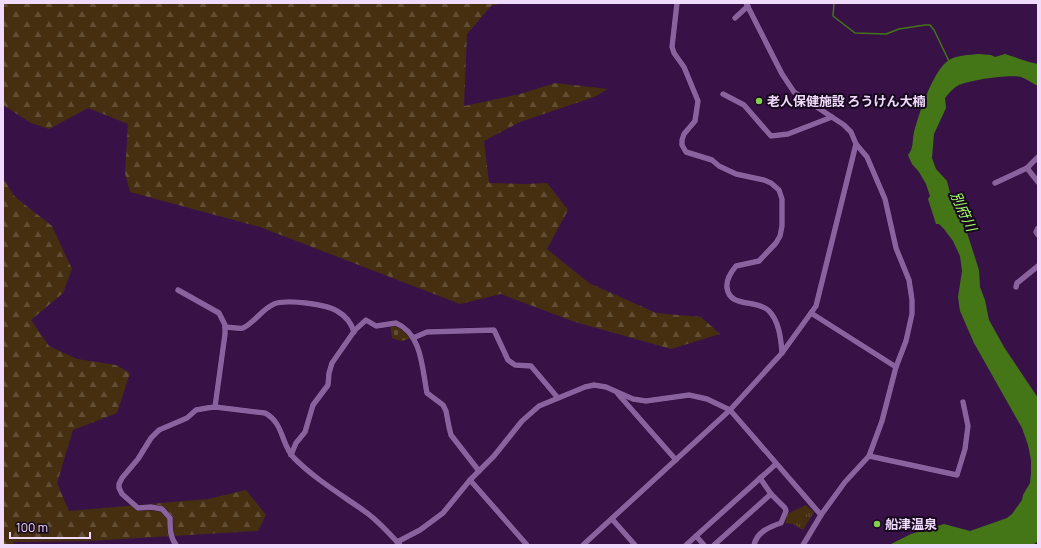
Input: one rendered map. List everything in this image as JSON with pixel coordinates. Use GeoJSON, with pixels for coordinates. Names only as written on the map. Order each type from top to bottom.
{"type":"FeatureCollection","features":[{"type":"Feature","properties":{"kind":"street"},"geometry":{"type":"LineString","coordinates":[[677,3],[672,47],[674,53],[684,67],[698,101],[696,121],[684,134],[682,145],[686,152],[712,160],[719,166],[736,174],[771,183],[779,190],[782,199],[782,226],[780,236],[776,243],[759,261],[736,266],[728,279],[727,287],[728,293],[732,298],[737,301],[759,304],[767,309],[772,315],[778,331],[782,353]]}},
{"type":"Feature","properties":{"kind":"street"},"geometry":{"type":"LineString","coordinates":[[735,18],[747,4],[782,74],[794,92],[844,125],[851,132],[856,144],[868,157],[885,199],[896,248],[905,270],[911,293],[912,314],[906,341],[896,367],[882,421],[869,456],[845,482],[821,515],[803,545]]}},
{"type":"Feature","properties":{"kind":"street"},"geometry":{"type":"LineString","coordinates":[[722,94],[744,105],[771,136],[788,134],[832,117]]}},
{"type":"Feature","properties":{"kind":"street"},"geometry":{"type":"LineString","coordinates":[[583,545],[730,410],[782,353],[816,306],[856,144]]}},
{"type":"Feature","properties":{"kind":"street"},"geometry":{"type":"LineString","coordinates":[[996,183],[1027,168],[1038,157]]}},
{"type":"Feature","properties":{"kind":"street"},"geometry":{"type":"LineString","coordinates":[[1027,168],[1038,182]]}},
{"type":"Feature","properties":{"kind":"street"},"geometry":{"type":"LineString","coordinates":[[1038,228],[1036,232],[1038,235]]}},
{"type":"Feature","properties":{"kind":"street"},"geometry":{"type":"LineString","coordinates":[[1016,287],[1017,283],[1038,266]]}},
{"type":"Feature","properties":{"kind":"street"},"geometry":{"type":"LineString","coordinates":[[178,290],[219,314],[224,327],[225,334],[222,365],[215,407]]}},
{"type":"Feature","properties":{"kind":"street"},"geometry":{"type":"LineString","coordinates":[[224,327],[244,327],[263,310],[276,303],[293,302],[325,306],[337,311],[351,322],[354,332]]}},
{"type":"Feature","properties":{"kind":"street"},"geometry":{"type":"LineString","coordinates":[[811,313],[896,367]]}},
{"type":"Feature","properties":{"kind":"street"},"geometry":{"type":"LineString","coordinates":[[291,455],[296,443],[305,432],[313,405],[328,385],[332,363],[354,332],[366,320],[376,326],[396,323],[409,331],[420,356],[427,393],[443,405],[446,411],[451,436],[479,471]]}},
{"type":"Feature","properties":{"kind":"street"},"geometry":{"type":"LineString","coordinates":[[413,338],[427,332],[494,330],[508,360],[514,365],[531,366],[558,398]]}},
{"type":"Feature","properties":{"kind":"street"},"geometry":{"type":"LineString","coordinates":[[176,545],[170,532],[170,518],[162,509],[151,507],[138,508],[122,494],[119,484],[122,478],[138,459],[151,438],[159,430],[187,418],[196,410],[215,407],[265,413],[271,416],[279,428],[291,455],[319,481],[368,514],[398,544],[420,530],[442,513],[528,416],[539,406],[585,387],[594,385],[606,387],[633,399],[646,401],[689,395],[707,399],[730,410],[821,515]]}},
{"type":"Feature","properties":{"kind":"street"},"geometry":{"type":"LineString","coordinates":[[616,392],[676,460]]}},
{"type":"Feature","properties":{"kind":"street"},"geometry":{"type":"LineString","coordinates":[[869,456],[957,476],[965,449],[968,426],[963,402]]}},
{"type":"Feature","properties":{"kind":"street"},"geometry":{"type":"LineString","coordinates":[[686,545],[776,464]]}},
{"type":"Feature","properties":{"kind":"street"},"geometry":{"type":"LineString","coordinates":[[754,545],[756,539],[768,527],[780,523],[786,511],[785,508],[771,494],[760,478]]}},
{"type":"Feature","properties":{"kind":"street"},"geometry":{"type":"LineString","coordinates":[[470,480],[527,545]]}},
{"type":"Feature","properties":{"kind":"street"},"geometry":{"type":"LineString","coordinates":[[714,545],[771,494]]}},
{"type":"Feature","properties":{"kind":"street"},"geometry":{"type":"LineString","coordinates":[[612,519],[635,545]]}},
{"type":"Feature","properties":{"kind":"street"},"geometry":{"type":"LineString","coordinates":[[696,536],[704,545]]}},
{"type":"Feature","properties":{"kind":"green space"},"geometry":{"type":"Polygon","coordinates":[[[3,3],[502,3],[491,6],[467,34],[464,106],[520,94],[555,83],[608,89],[594,97],[520,122],[484,141],[489,183],[547,183],[568,210],[547,249],[589,283],[656,313],[701,317],[720,334],[671,349],[575,322],[501,294],[460,304],[260,227],[130,192],[125,173],[128,124],[88,108],[49,129],[31,123],[3,105],[3,3]]]}},
{"type":"Feature","properties":{"kind":"green space"},"geometry":{"type":"Polygon","coordinates":[[[3,178],[14,196],[52,226],[72,269],[63,293],[31,320],[49,346],[77,359],[116,365],[130,373],[117,413],[73,430],[57,483],[69,511],[208,499],[246,490],[266,515],[258,531],[88,541],[14,542],[13,545],[3,545],[3,178]]]}},
{"type":"Feature","properties":{"kind":"green space"},"geometry":{"type":"Polygon","coordinates":[[[396,323],[413,338],[401,341],[392,338],[390,324],[396,323]]]}},
{"type":"Feature","properties":{"kind":"green space"},"geometry":{"type":"Polygon","coordinates":[[[806,505],[814,512],[803,530],[793,524],[785,523],[787,514],[806,505]]]}},
{"type":"Feature","properties":{"kind":"shaded area"},"geometry":{"type":"Polygon","coordinates":[[[979,54],[991,55],[995,57],[1005,54],[1038,64],[1038,86],[1021,77],[1008,76],[981,79],[957,86],[945,98],[946,108],[934,134],[932,158],[936,169],[947,181],[950,193],[961,214],[979,270],[980,287],[985,300],[989,320],[1004,347],[1038,398],[1038,541],[1033,545],[889,545],[911,534],[944,524],[970,531],[1007,518],[1012,514],[1022,500],[1023,495],[1030,483],[1031,460],[1022,428],[974,343],[960,311],[958,297],[962,271],[960,256],[953,241],[944,229],[939,224],[936,224],[928,199],[930,196],[926,184],[912,164],[908,155],[912,147],[914,132],[923,104],[937,73],[943,65],[952,58],[979,54]]]}},
{"type":"Feature","properties":{"kind":"waterway"},"geometry":{"type":"LineString","coordinates":[[834,3],[833,16],[855,33],[886,34],[899,29],[930,25],[934,30],[949,61]]}},
{"type":"Feature","properties":{"kind":"place","name":"老人保健施設 ろうけん大楠"},"geometry":{"type":"Point","coordinates":[759,101]}},
{"type":"Feature","properties":{"kind":"place","name":"船津温泉"},"geometry":{"type":"Point","coordinates":[877,524]}},
{"type":"Feature","properties":{"kind":"water label","name":"別府川"},"geometry":{"type":"Point","coordinates":[964,211]}}]}
